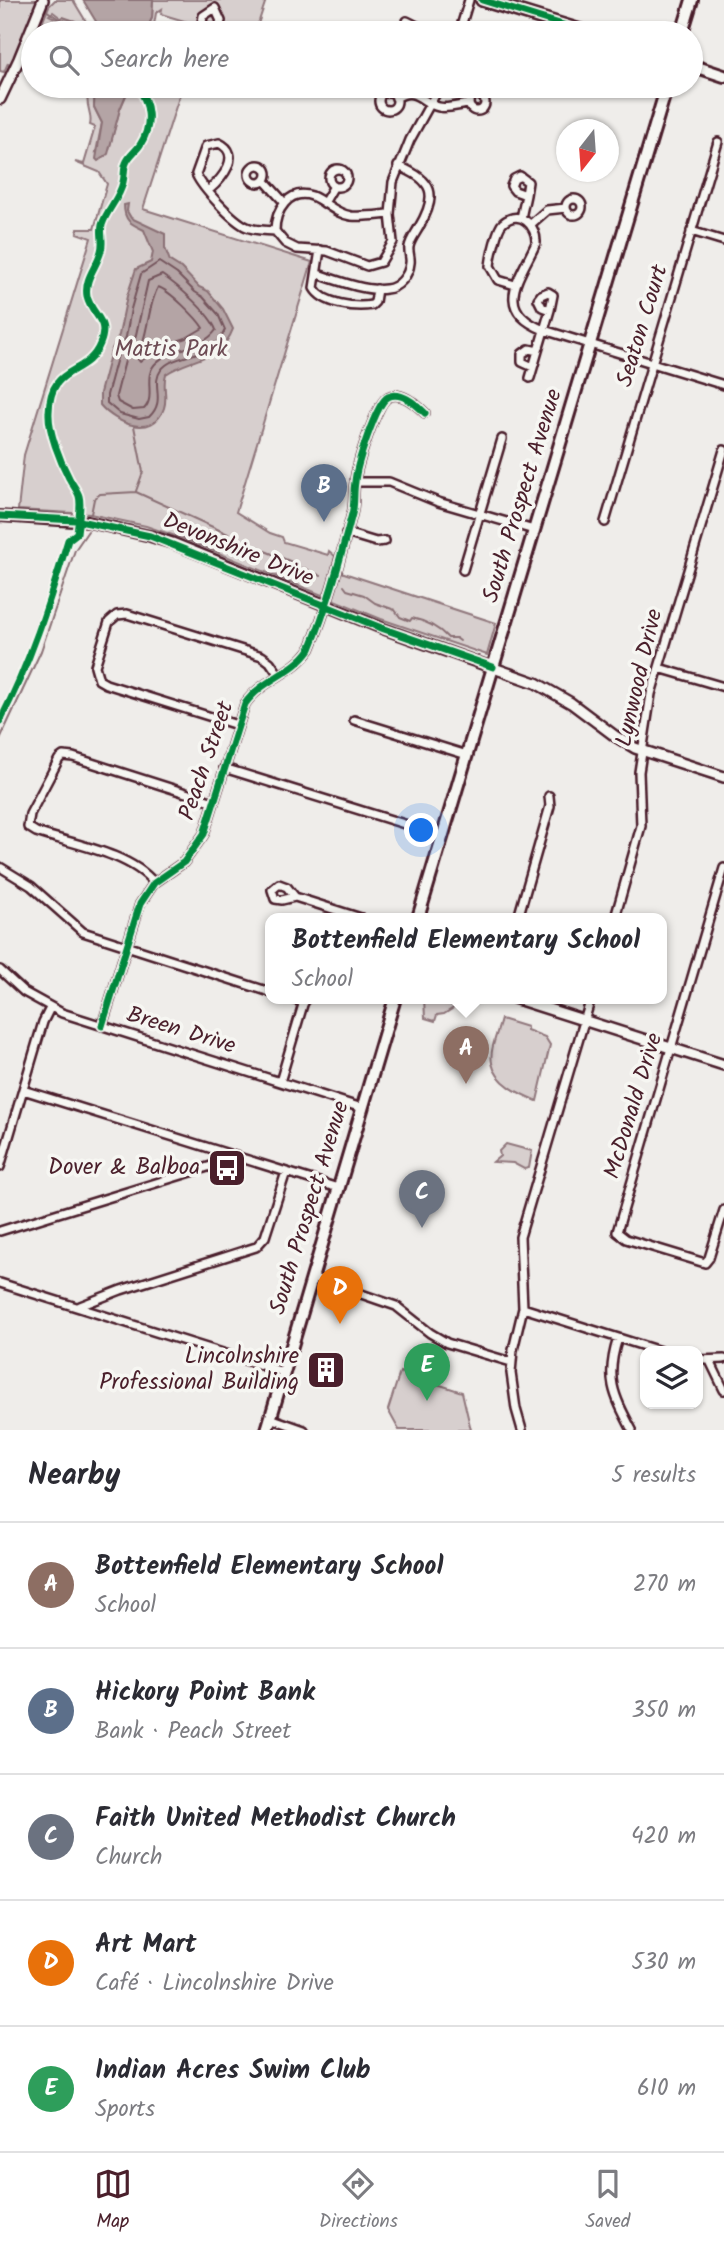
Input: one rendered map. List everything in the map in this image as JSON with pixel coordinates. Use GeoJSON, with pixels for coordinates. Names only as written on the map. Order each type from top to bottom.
{"type":"FeatureCollection","features":[{"type":"Feature","properties":{"kind":"main road"},"geometry":{"type":"LineString","coordinates":[[482,0],[550,21]]}},
{"type":"Feature","properties":{"kind":"main road"},"geometry":{"type":"LineString","coordinates":[[686,21],[692,0]]}},
{"type":"Feature","properties":{"kind":"main road"},"geometry":{"type":"LineString","coordinates":[[703,69],[724,75]]}},
{"type":"Feature","properties":{"kind":"main road","name":"South Prospect Avenue"},"geometry":{"type":"LineString","coordinates":[[420,913],[663,98]]}},
{"type":"Feature","properties":{"kind":"main road","name":"South Prospect Avenue"},"geometry":{"type":"LineString","coordinates":[[267,1430],[393,1004]]}},
{"type":"Feature","properties":{"kind":"street"},"geometry":{"type":"LineString","coordinates":[[462,21],[469,0]]}},
{"type":"Feature","properties":{"kind":"street"},"geometry":{"type":"LineString","coordinates":[[34,21],[43,1]]}},
{"type":"Feature","properties":{"kind":"street"},"geometry":{"type":"LineString","coordinates":[[0,99],[21,51]]}},
{"type":"Feature","properties":{"kind":"street"},"geometry":{"type":"LineString","coordinates":[[421,98],[440,107],[468,104]]}},
{"type":"Feature","properties":{"kind":"street"},"geometry":{"type":"LineString","coordinates":[[209,190],[222,179],[229,160],[230,154],[226,146],[219,143],[206,146],[196,174],[209,190],[238,222],[249,228],[275,231],[289,246],[297,249],[338,254],[367,266],[385,258],[393,242],[390,214],[393,182],[398,166],[433,98]]}},
{"type":"Feature","properties":{"kind":"street","name":"Seaton Court"},"geometry":{"type":"LineString","coordinates":[[605,522],[718,142]]}},
{"type":"Feature","properties":{"kind":"street"},"geometry":{"type":"LineString","coordinates":[[318,274],[347,284],[388,289],[401,282],[408,273],[411,261],[409,247],[432,200],[425,181],[416,173],[398,166]]}},
{"type":"Feature","properties":{"kind":"street"},"geometry":{"type":"LineString","coordinates":[[265,181],[284,202]]}},
{"type":"Feature","properties":{"kind":"street"},"geometry":{"type":"LineString","coordinates":[[324,203],[334,186]]}},
{"type":"Feature","properties":{"kind":"street"},"geometry":{"type":"LineString","coordinates":[[275,231],[284,202],[304,195],[351,216],[390,214]]}},
{"type":"Feature","properties":{"kind":"street"},"geometry":{"type":"LineString","coordinates":[[521,219],[526,195]]}},
{"type":"Feature","properties":{"kind":"street"},"geometry":{"type":"LineString","coordinates":[[531,223],[547,210],[566,208]]}},
{"type":"Feature","properties":{"kind":"street"},"geometry":{"type":"LineString","coordinates":[[515,285],[496,278],[490,262],[503,223],[511,219],[521,219],[531,223],[535,230],[536,243],[515,285],[515,301],[527,322],[590,345],[724,385]]}},
{"type":"Feature","properties":{"kind":"street"},"geometry":{"type":"LineString","coordinates":[[691,231],[724,241]]}},
{"type":"Feature","properties":{"kind":"street"},"geometry":{"type":"LineString","coordinates":[[393,242],[409,247]]}},
{"type":"Feature","properties":{"kind":"street"},"geometry":{"type":"LineString","coordinates":[[320,250],[314,288],[320,296],[343,304],[372,305],[377,289]]}},
{"type":"Feature","properties":{"kind":"street"},"geometry":{"type":"LineString","coordinates":[[530,378],[550,310]]}},
{"type":"Feature","properties":{"kind":"street"},"geometry":{"type":"LineString","coordinates":[[533,367],[522,362],[522,354],[529,349],[538,351]]}},
{"type":"Feature","properties":{"kind":"street","name":"Peach Street"},"geometry":{"type":"LineString","coordinates":[[102,1026],[140,904],[154,883],[184,862],[204,834],[241,711],[249,697],[260,687],[297,665],[310,649],[353,511],[355,482],[361,455],[383,401],[392,395],[405,398],[425,413]]}},
{"type":"Feature","properties":{"kind":"street"},"geometry":{"type":"LineString","coordinates":[[463,570],[502,439]]}},
{"type":"Feature","properties":{"kind":"street","name":"Lynwood Drive"},"geometry":{"type":"LineString","coordinates":[[616,913],[642,826],[639,772],[650,700],[724,450]]}},
{"type":"Feature","properties":{"kind":"street"},"geometry":{"type":"LineString","coordinates":[[355,482],[389,482],[438,502],[534,530]]}},
{"type":"Feature","properties":{"kind":"street","name":"Devonshire Drive"},"geometry":{"type":"LineString","coordinates":[[0,516],[78,521],[150,536],[324,606],[517,674],[551,690],[615,736],[642,751],[724,777]]}},
{"type":"Feature","properties":{"kind":"street"},"geometry":{"type":"LineString","coordinates":[[346,533],[376,542],[385,541]]}},
{"type":"Feature","properties":{"kind":"street"},"geometry":{"type":"LineString","coordinates":[[237,725],[99,680],[95,666],[113,617],[127,614],[262,656],[279,675]]}},
{"type":"Feature","properties":{"kind":"street"},"geometry":{"type":"LineString","coordinates":[[659,668],[724,687]]}},
{"type":"Feature","properties":{"kind":"street"},"geometry":{"type":"LineString","coordinates":[[354,720],[467,755]]}},
{"type":"Feature","properties":{"kind":"street"},"geometry":{"type":"LineString","coordinates":[[154,883],[131,863],[27,827],[28,818],[59,759],[63,756],[73,757],[214,802]]}},
{"type":"Feature","properties":{"kind":"street"},"geometry":{"type":"LineString","coordinates":[[224,768],[443,836]]}},
{"type":"Feature","properties":{"kind":"street"},"geometry":{"type":"LineString","coordinates":[[519,913],[550,806],[549,796]]}},
{"type":"Feature","properties":{"kind":"street"},"geometry":{"type":"LineString","coordinates":[[0,867],[31,886],[83,932],[265,990]]}},
{"type":"Feature","properties":{"kind":"street","name":"McDonald Drive"},"geometry":{"type":"LineString","coordinates":[[724,868],[623,1208],[618,1234],[698,1262],[707,1262],[724,1210]]}},
{"type":"Feature","properties":{"kind":"street"},"geometry":{"type":"LineString","coordinates":[[295,897],[345,913]]}},
{"type":"Feature","properties":{"kind":"street","name":"Breen Drive"},"geometry":{"type":"LineString","coordinates":[[0,970],[24,992],[51,1008],[362,1108]]}},
{"type":"Feature","properties":{"kind":"street"},"geometry":{"type":"LineString","coordinates":[[280,1082],[304,1004]]}},
{"type":"Feature","properties":{"kind":"street"},"geometry":{"type":"LineString","coordinates":[[532,1004],[724,1065]]}},
{"type":"Feature","properties":{"kind":"street"},"geometry":{"type":"LineString","coordinates":[[522,1430],[513,1394],[511,1362],[523,1308],[519,1247],[522,1226],[589,1004]]}},
{"type":"Feature","properties":{"kind":"street"},"geometry":{"type":"LineString","coordinates":[[0,1167],[43,1022],[51,1008]]}},
{"type":"Feature","properties":{"kind":"street"},"geometry":{"type":"LineString","coordinates":[[23,1090],[338,1188]]}},
{"type":"Feature","properties":{"kind":"street"},"geometry":{"type":"LineString","coordinates":[[0,1231],[239,1157]]}},
{"type":"Feature","properties":{"kind":"street"},"geometry":{"type":"LineString","coordinates":[[79,1306],[256,1247],[265,1237],[286,1172]]}},
{"type":"Feature","properties":{"kind":"street"},"geometry":{"type":"LineString","coordinates":[[312,1278],[396,1306],[447,1343],[511,1362]]}},
{"type":"Feature","properties":{"kind":"street"},"geometry":{"type":"LineString","coordinates":[[0,1283],[283,1372]]}},
{"type":"Feature","properties":{"kind":"street"},"geometry":{"type":"LineString","coordinates":[[523,1308],[644,1346]]}},
{"type":"Feature","properties":{"kind":"street"},"geometry":{"type":"LineString","coordinates":[[618,1338],[611,1363],[611,1384],[617,1403],[632,1430]]}},
{"type":"Feature","properties":{"kind":"street"},"geometry":{"type":"LineString","coordinates":[[703,1360],[724,1359]]}},
{"type":"Feature","properties":{"kind":"street"},"geometry":{"type":"LineString","coordinates":[[710,1360],[724,1390]]}},
{"type":"Feature","properties":{"kind":"street"},"geometry":{"type":"LineString","coordinates":[[270,1418],[303,1430]]}},
{"type":"Feature","properties":{"kind":"green space"},"geometry":{"type":"Polygon","coordinates":[[[0,0],[38,0],[29,21],[21,21],[21,40],[11,64],[8,63],[4,72],[0,71],[0,0]]]}},
{"type":"Feature","properties":{"kind":"green space"},"geometry":{"type":"Polygon","coordinates":[[[55,0],[73,0],[86,21],[61,18],[53,12],[49,15],[58,21],[43,21],[49,6],[55,0]]]}},
{"type":"Feature","properties":{"kind":"green space"},"geometry":{"type":"Polygon","coordinates":[[[153,0],[266,0],[259,21],[184,21],[161,14],[162,9],[156,13],[155,21],[151,21],[153,0]]]}},
{"type":"Feature","properties":{"kind":"green space","name":"Mattis Park"},"geometry":{"type":"Polygon","coordinates":[[[88,98],[94,98],[94,107],[102,123],[96,152],[110,145],[125,98],[179,98],[143,209],[312,262],[236,512],[270,533],[282,537],[284,542],[328,555],[329,551],[335,556],[332,569],[496,623],[487,655],[381,619],[146,526],[90,514],[18,510],[24,455],[91,238],[77,233],[78,229],[94,229],[107,184],[99,172],[75,162],[84,164],[95,127],[90,125],[88,98]]]}},
{"type":"Feature","properties":{"kind":"green space"},"geometry":{"type":"Polygon","coordinates":[[[424,1004],[454,1004],[455,1007],[444,1014],[437,1015],[435,1021],[425,1018],[424,1004]]]}},
{"type":"Feature","properties":{"kind":"green space"},"geometry":{"type":"Polygon","coordinates":[[[501,1019],[527,1027],[527,1030],[545,1037],[550,1045],[537,1101],[510,1087],[494,1070],[492,1052],[501,1019]]]}},
{"type":"Feature","properties":{"kind":"green space"},"geometry":{"type":"Polygon","coordinates":[[[506,1144],[532,1151],[529,1168],[524,1169],[513,1163],[493,1162],[500,1156],[499,1151],[506,1144]]]}},
{"type":"Feature","properties":{"kind":"green space"},"geometry":{"type":"Polygon","coordinates":[[[400,1372],[462,1392],[471,1430],[399,1430],[388,1410],[400,1372]]]}},
{"type":"Feature","properties":{"kind":"water"},"geometry":{"type":"Polygon","coordinates":[[[83,0],[153,0],[151,21],[96,21],[83,0]]]}},
{"type":"Feature","properties":{"kind":"water"},"geometry":{"type":"Polygon","coordinates":[[[63,17],[75,21],[58,21],[63,17]]]}},
{"type":"Feature","properties":{"kind":"water"},"geometry":{"type":"Polygon","coordinates":[[[94,98],[125,98],[108,154],[98,161],[96,159],[102,123],[94,107],[94,98]]]}},
{"type":"Feature","properties":{"kind":"water"},"geometry":{"type":"Polygon","coordinates":[[[128,204],[127,211],[131,218],[165,234],[165,248],[170,261],[181,268],[199,287],[208,291],[223,309],[233,329],[228,339],[213,353],[166,374],[164,408],[159,418],[143,426],[115,418],[100,405],[100,393],[111,351],[119,335],[136,269],[151,262],[153,252],[144,230],[127,218],[124,205],[128,204]]]}},
{"type":"Feature","properties":{"kind":"waterway"},"geometry":{"type":"LineString","coordinates":[[43,8],[59,19]]}},
{"type":"Feature","properties":{"kind":"waterway"},"geometry":{"type":"LineString","coordinates":[[134,426],[143,472],[136,491]]}},
{"type":"Feature","properties":{"kind":"waterway"},"geometry":{"type":"LineString","coordinates":[[91,514],[94,499],[100,494],[136,492],[239,539]]}},
{"type":"Feature","properties":{"kind":"waterway"},"geometry":{"type":"LineString","coordinates":[[0,739],[41,651],[75,550],[88,531]]}},
{"type":"Feature","properties":{"kind":"waterway"},"geometry":{"type":"LineString","coordinates":[[265,551],[292,562],[299,569],[304,568],[321,576]]}},
{"type":"Feature","properties":{"kind":"waterway"},"geometry":{"type":"LineString","coordinates":[[344,586],[347,590],[395,610],[400,617],[427,623],[448,638],[460,641]]}},
{"type":"Feature","properties":{"kind":"cycle path"},"geometry":{"type":"LineString","coordinates":[[482,0],[550,21]]}},
{"type":"Feature","properties":{"kind":"cycle path"},"geometry":{"type":"LineString","coordinates":[[0,721],[30,655],[68,540],[77,533],[80,500],[53,437],[49,420],[51,396],[55,385],[62,378],[94,355],[103,336],[102,323],[89,303],[87,284],[101,251],[104,219],[121,188],[127,161],[140,145],[147,130],[148,114],[144,98]]}},
{"type":"Feature","properties":{"kind":"cycle path"},"geometry":{"type":"LineString","coordinates":[[102,1026],[140,904],[154,883],[184,862],[204,834],[245,704],[260,688],[295,665],[310,649],[353,510],[359,463],[378,411],[388,397],[398,395],[408,399],[425,413]]}},
{"type":"Feature","properties":{"kind":"cycle path"},"geometry":{"type":"LineString","coordinates":[[0,516],[75,520],[150,536],[384,629],[493,667]]}},
{"type":"Feature","properties":{"kind":"place","name":"Hickory Point Bank"},"geometry":{"type":"Point","coordinates":[324,522]}},
{"type":"Feature","properties":{"kind":"place","name":"Bottenfield Elementary School"},"geometry":{"type":"Point","coordinates":[466,1084]}},
{"type":"Feature","properties":{"kind":"place","name":"Dover & Balboa"},"geometry":{"type":"Point","coordinates":[227,1168]}},
{"type":"Feature","properties":{"kind":"place","name":"Faith United Methodist Church"},"geometry":{"type":"Point","coordinates":[422,1228]}},
{"type":"Feature","properties":{"kind":"place","name":"Art Mart"},"geometry":{"type":"Point","coordinates":[340,1324]}},
{"type":"Feature","properties":{"kind":"place","name":"Lincolnshire Professional Building"},"geometry":{"type":"Point","coordinates":[326,1370]}},
{"type":"Feature","properties":{"kind":"place","name":"Indian Acres Swim Club"},"geometry":{"type":"Point","coordinates":[427,1401]}}]}
